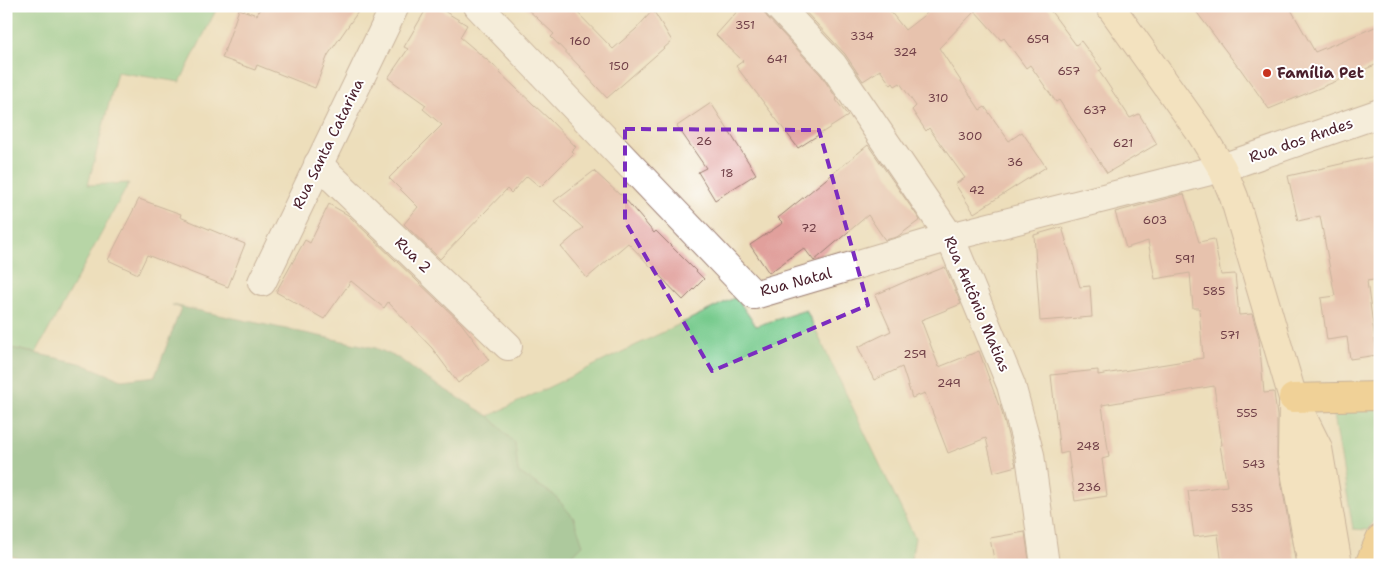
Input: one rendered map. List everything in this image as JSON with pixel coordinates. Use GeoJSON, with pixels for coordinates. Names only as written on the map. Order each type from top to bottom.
{"type":"FeatureCollection","features":[{"type":"Feature","properties":{"kind":"main road"},"geometry":{"type":"LineString","coordinates":[[1110,6],[1200,132],[1222,168],[1234,197],[1293,398],[1318,448],[1338,565]]}},
{"type":"Feature","properties":{"kind":"main road"},"geometry":{"type":"LineString","coordinates":[[1293,398],[1380,396]]}},
{"type":"Feature","properties":{"kind":"main road"},"geometry":{"type":"LineString","coordinates":[[1293,398],[1292,455],[1312,565]]}},
{"type":"Feature","properties":{"kind":"main road"},"geometry":{"type":"LineString","coordinates":[[1369,565],[1380,539]]}},
{"type":"Feature","properties":{"kind":"street","name":"Rua Santa Catarina"},"geometry":{"type":"LineString","coordinates":[[262,282],[395,6]]}},
{"type":"Feature","properties":{"kind":"street","name":"Rua Natal"},"geometry":{"type":"LineString","coordinates":[[478,6],[754,295],[950,237],[1222,168]]}},
{"type":"Feature","properties":{"kind":"street","name":"Rua Antônio Matias"},"geometry":{"type":"LineString","coordinates":[[778,6],[833,65],[950,237],[1011,385],[1030,455],[1045,565]]}},
{"type":"Feature","properties":{"kind":"street","name":"Rua dos Andes"},"geometry":{"type":"LineString","coordinates":[[1222,168],[1380,113]]}},
{"type":"Feature","properties":{"kind":"street","name":"Rua 2"},"geometry":{"type":"LineString","coordinates":[[318,164],[508,346]]}},
{"type":"Feature","properties":{"kind":"highlighted area"},"geometry":{"type":"Polygon","coordinates":[[[625,129],[819,130],[868,305],[712,371],[625,221],[625,129]]]}},
{"type":"Feature","properties":{"kind":"green space"},"geometry":{"type":"Polygon","coordinates":[[[6,6],[218,6],[180,82],[117,72],[88,185],[129,183],[36,353],[6,347],[6,6]]]}},
{"type":"Feature","properties":{"kind":"green space"},"geometry":{"type":"Polygon","coordinates":[[[736,297],[756,326],[806,310],[915,538],[910,565],[562,565],[583,545],[554,495],[518,472],[515,444],[489,416],[736,297]]]}},
{"type":"Feature","properties":{"kind":"green space"},"geometry":{"type":"Polygon","coordinates":[[[172,305],[376,348],[400,359],[421,375],[489,416],[515,444],[518,472],[554,495],[574,518],[583,545],[562,565],[41,565],[6,554],[6,347],[80,363],[122,380],[155,376],[181,308],[172,305]]]}},
{"type":"Feature","properties":{"kind":"green space"},"geometry":{"type":"Polygon","coordinates":[[[1380,401],[1380,509],[1368,530],[1353,529],[1332,403],[1380,401]]]}},
{"type":"Feature","properties":{"kind":"building"},"geometry":{"type":"Polygon","coordinates":[[[261,6],[362,6],[328,55],[315,88],[257,65],[255,70],[222,58],[239,9],[257,15],[261,6]]]}},
{"type":"Feature","properties":{"kind":"building"},"geometry":{"type":"Polygon","coordinates":[[[428,6],[436,6],[467,25],[460,37],[500,71],[576,147],[572,151],[574,153],[540,187],[527,176],[511,193],[507,189],[440,259],[404,224],[418,207],[389,178],[442,125],[423,109],[426,105],[388,78],[408,49],[404,47],[428,6]]]}},
{"type":"Feature","properties":{"kind":"building"},"geometry":{"type":"Polygon","coordinates":[[[524,6],[571,6],[613,49],[636,29],[653,10],[672,41],[607,98],[551,37],[554,34],[524,6]]]}},
{"type":"Feature","properties":{"kind":"building"},"geometry":{"type":"Polygon","coordinates":[[[742,6],[763,6],[767,17],[821,75],[848,116],[798,148],[736,66],[743,61],[716,35],[742,6]]]}},
{"type":"Feature","properties":{"kind":"building"},"geometry":{"type":"Polygon","coordinates":[[[800,6],[886,6],[905,30],[936,6],[1047,6],[1076,45],[1081,41],[1102,69],[1099,71],[1130,118],[1139,114],[1157,144],[1107,173],[1059,100],[1056,102],[1030,65],[1026,68],[1004,38],[1001,40],[975,11],[939,48],[980,110],[985,107],[1009,141],[1022,132],[1046,167],[974,213],[955,184],[965,178],[929,128],[926,131],[912,110],[916,106],[900,83],[895,86],[893,83],[891,85],[880,70],[863,81],[845,54],[800,6]]]}},
{"type":"Feature","properties":{"kind":"building"},"geometry":{"type":"Polygon","coordinates":[[[1192,6],[1289,6],[1315,52],[1380,25],[1380,63],[1269,109],[1192,6]]]}},
{"type":"Feature","properties":{"kind":"building"},"geometry":{"type":"Polygon","coordinates":[[[711,103],[756,174],[715,200],[698,172],[706,168],[677,126],[711,103]]]}},
{"type":"Feature","properties":{"kind":"building"},"geometry":{"type":"Polygon","coordinates":[[[868,145],[920,220],[897,237],[885,240],[868,215],[814,261],[804,248],[769,273],[750,245],[783,223],[778,218],[868,145]]]}},
{"type":"Feature","properties":{"kind":"building"},"geometry":{"type":"Polygon","coordinates":[[[1380,155],[1380,279],[1367,281],[1377,355],[1350,359],[1347,337],[1327,340],[1321,298],[1335,296],[1320,216],[1298,221],[1288,176],[1380,155]]]}},
{"type":"Feature","properties":{"kind":"building"},"geometry":{"type":"Polygon","coordinates":[[[594,171],[621,194],[654,233],[656,231],[704,279],[683,300],[628,243],[587,278],[561,247],[583,228],[554,201],[594,171]]]}},
{"type":"Feature","properties":{"kind":"building"},"geometry":{"type":"Polygon","coordinates":[[[1184,194],[1199,242],[1214,239],[1221,275],[1235,274],[1239,315],[1252,314],[1259,338],[1264,393],[1274,392],[1277,416],[1277,458],[1296,565],[1222,565],[1218,534],[1194,537],[1188,491],[1227,486],[1220,445],[1222,445],[1214,386],[1102,405],[1109,457],[1102,459],[1107,496],[1075,501],[1068,452],[1060,454],[1051,375],[1098,370],[1098,375],[1203,358],[1199,308],[1193,308],[1190,273],[1155,279],[1148,241],[1126,248],[1115,212],[1184,194]]]}},
{"type":"Feature","properties":{"kind":"building"},"geometry":{"type":"Polygon","coordinates":[[[139,199],[181,214],[180,217],[245,244],[228,287],[147,255],[138,274],[108,260],[139,199]]]}},
{"type":"Feature","properties":{"kind":"building"},"geometry":{"type":"Polygon","coordinates":[[[329,204],[348,215],[461,323],[489,360],[458,383],[432,348],[388,302],[384,308],[351,281],[324,319],[276,292],[305,240],[310,243],[329,204]]]}},
{"type":"Feature","properties":{"kind":"building"},"geometry":{"type":"Polygon","coordinates":[[[1062,227],[1080,287],[1090,286],[1092,317],[1040,321],[1034,235],[1062,227]]]}},
{"type":"Feature","properties":{"kind":"building"},"geometry":{"type":"Polygon","coordinates":[[[945,267],[961,304],[921,320],[939,367],[979,351],[1000,405],[1016,466],[994,472],[986,438],[948,453],[925,393],[912,398],[902,367],[874,380],[858,347],[891,331],[875,295],[945,267]]]}},
{"type":"Feature","properties":{"kind":"building"},"geometry":{"type":"Polygon","coordinates":[[[1025,532],[1029,560],[995,565],[990,538],[1025,532]]]}},
{"type":"Feature","properties":{"kind":"place","name":"Família Pet"},"geometry":{"type":"Point","coordinates":[1267,73]}}]}
